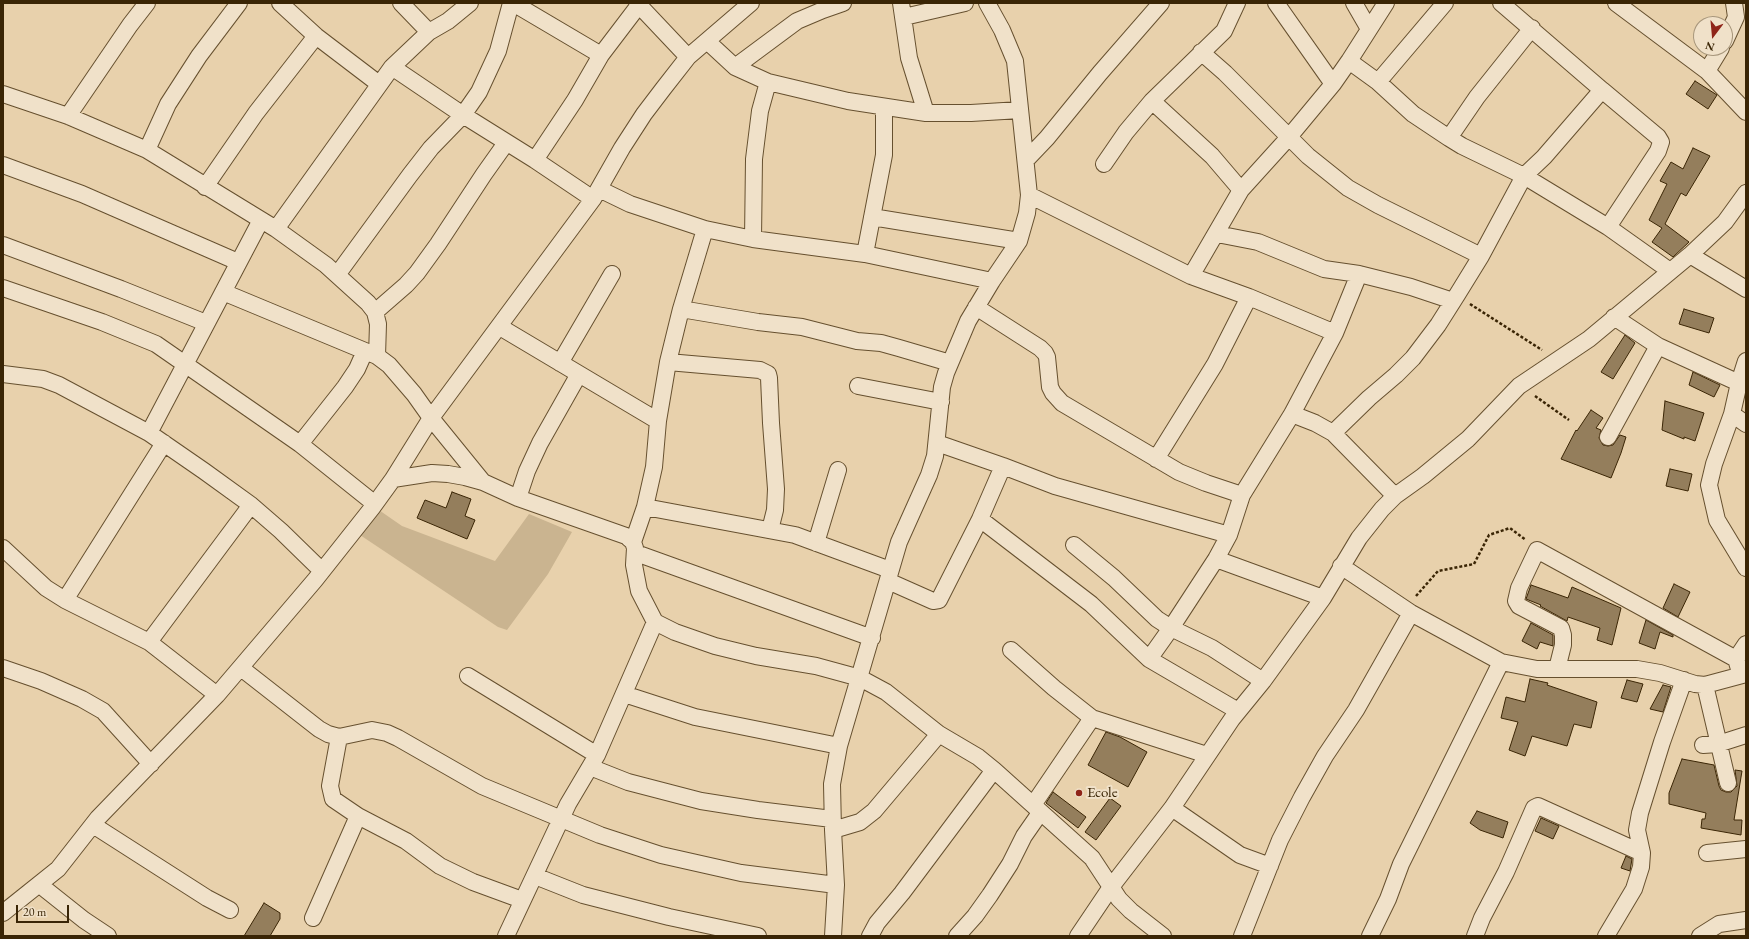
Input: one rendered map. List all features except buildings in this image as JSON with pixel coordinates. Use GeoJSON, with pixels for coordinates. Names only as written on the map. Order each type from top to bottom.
{"type":"FeatureCollection","features":[{"type":"Feature","properties":{"kind":"street"},"geometry":{"type":"LineString","coordinates":[[147,150],[168,104],[199,56],[239,3]]}},
{"type":"Feature","properties":{"kind":"street"},"geometry":{"type":"LineString","coordinates":[[280,3],[316,36],[379,84]]}},
{"type":"Feature","properties":{"kind":"street"},"geometry":{"type":"LineString","coordinates":[[401,3],[429,32]]}},
{"type":"Feature","properties":{"kind":"street"},"geometry":{"type":"LineString","coordinates":[[276,229],[392,67],[429,32],[448,21],[470,3]]}},
{"type":"Feature","properties":{"kind":"street"},"geometry":{"type":"LineString","coordinates":[[337,275],[410,175],[432,148],[463,115],[480,92],[498,51],[512,3],[601,55]]}},
{"type":"Feature","properties":{"kind":"street"},"geometry":{"type":"LineString","coordinates":[[3,914],[58,869],[93,825],[217,696],[322,571],[375,504],[393,479],[431,418],[500,327],[596,194],[622,148],[644,114],[688,57],[708,42],[751,3]]}},
{"type":"Feature","properties":{"kind":"street"},"geometry":{"type":"LineString","coordinates":[[735,67],[797,21],[843,3]]}},
{"type":"Feature","properties":{"kind":"street"},"geometry":{"type":"LineString","coordinates":[[926,113],[909,58],[903,10],[965,3]]}},
{"type":"Feature","properties":{"kind":"street"},"geometry":{"type":"LineString","coordinates":[[833,936],[836,885],[832,784],[839,746],[902,535],[929,475],[937,443],[942,387],[950,363],[976,308],[1019,241],[1024,226],[1029,195],[1015,61],[1002,30],[987,3]]}},
{"type":"Feature","properties":{"kind":"street"},"geometry":{"type":"LineString","coordinates":[[1026,160],[1047,138],[1100,73],[1161,3]]}},
{"type":"Feature","properties":{"kind":"street"},"geometry":{"type":"LineString","coordinates":[[1276,3],[1332,84]]}},
{"type":"Feature","properties":{"kind":"street"},"geometry":{"type":"LineString","coordinates":[[1354,3],[1369,29]]}},
{"type":"Feature","properties":{"kind":"street"},"geometry":{"type":"LineString","coordinates":[[1191,276],[1217,234],[1241,190],[1289,137],[1332,84],[1349,61],[1386,3]]}},
{"type":"Feature","properties":{"kind":"street"},"geometry":{"type":"LineString","coordinates":[[1378,82],[1445,3]]}},
{"type":"Feature","properties":{"kind":"street"},"geometry":{"type":"LineString","coordinates":[[1501,3],[1658,137],[1661,142],[1658,151],[1608,227]]}},
{"type":"Feature","properties":{"kind":"street"},"geometry":{"type":"LineString","coordinates":[[1616,3],[1708,71],[1746,112]]}},
{"type":"Feature","properties":{"kind":"street"},"geometry":{"type":"LineString","coordinates":[[1733,24],[1736,17],[1734,3]]}},
{"type":"Feature","properties":{"kind":"street"},"geometry":{"type":"LineString","coordinates":[[68,116],[144,4]]}},
{"type":"Feature","properties":{"kind":"street"},"geometry":{"type":"LineString","coordinates":[[535,160],[575,100],[601,55],[638,4],[688,57]]}},
{"type":"Feature","properties":{"kind":"street"},"geometry":{"type":"LineString","coordinates":[[1104,164],[1126,132],[1152,101],[1224,31],[1232,6]]}},
{"type":"Feature","properties":{"kind":"street"},"geometry":{"type":"LineString","coordinates":[[1449,138],[1477,97],[1532,28]]}},
{"type":"Feature","properties":{"kind":"street"},"geometry":{"type":"LineString","coordinates":[[205,187],[256,113],[316,36]]}},
{"type":"Feature","properties":{"kind":"street"},"geometry":{"type":"LineString","coordinates":[[708,42],[735,67],[768,82],[848,101],[884,108],[926,113],[971,113],[1020,110]]}},
{"type":"Feature","properties":{"kind":"street"},"geometry":{"type":"LineString","coordinates":[[1201,52],[1225,73],[1308,156],[1348,188],[1378,205],[1481,256]]}},
{"type":"Feature","properties":{"kind":"street"},"geometry":{"type":"LineString","coordinates":[[1708,71],[1716,56]]}},
{"type":"Feature","properties":{"kind":"street"},"geometry":{"type":"LineString","coordinates":[[1349,61],[1378,82],[1413,114],[1449,138],[1462,146],[1524,176],[1608,227],[1670,271]]}},
{"type":"Feature","properties":{"kind":"street"},"geometry":{"type":"LineString","coordinates":[[392,67],[506,144],[596,194],[705,230],[752,240],[865,254],[992,281]]}},
{"type":"Feature","properties":{"kind":"street"},"geometry":{"type":"LineString","coordinates":[[752,240],[754,158],[760,112],[768,82]]}},
{"type":"Feature","properties":{"kind":"street"},"geometry":{"type":"LineString","coordinates":[[1333,433],[1413,358],[1438,325],[1481,256],[1524,176],[1544,157],[1602,90]]}},
{"type":"Feature","properties":{"kind":"street"},"geometry":{"type":"LineString","coordinates":[[3,94],[68,116],[147,150],[205,187],[276,229],[308,251],[368,303],[374,312],[378,324],[371,354],[357,369],[345,387],[300,444]]}},
{"type":"Feature","properties":{"kind":"street"},"geometry":{"type":"LineString","coordinates":[[1152,101],[1212,156],[1241,190]]}},
{"type":"Feature","properties":{"kind":"street"},"geometry":{"type":"LineString","coordinates":[[865,254],[884,155],[884,108]]}},
{"type":"Feature","properties":{"kind":"street"},"geometry":{"type":"LineString","coordinates":[[374,312],[402,289],[417,273],[506,144]]}},
{"type":"Feature","properties":{"kind":"street"},"geometry":{"type":"LineString","coordinates":[[3,165],[74,191],[238,262]]}},
{"type":"Feature","properties":{"kind":"street"},"geometry":{"type":"LineString","coordinates":[[1078,936],[1111,886],[1172,808],[1206,755],[1238,711],[1264,681],[1323,598],[1359,538],[1382,508],[1468,438],[1519,386],[1589,339],[1690,255],[1725,222],[1746,193]]}},
{"type":"Feature","properties":{"kind":"street"},"geometry":{"type":"LineString","coordinates":[[1029,195],[1191,276],[1249,297],[1335,333]]}},
{"type":"Feature","properties":{"kind":"street"},"geometry":{"type":"LineString","coordinates":[[872,217],[1019,241]]}},
{"type":"Feature","properties":{"kind":"street"},"geometry":{"type":"LineString","coordinates":[[150,434],[206,323],[261,220]]}},
{"type":"Feature","properties":{"kind":"street"},"geometry":{"type":"LineString","coordinates":[[705,230],[681,309],[668,362],[658,421],[654,467],[634,548],[634,566],[639,591],[655,622],[675,632],[715,646],[756,656],[816,666],[860,678],[886,692],[939,734],[978,757],[994,770],[1092,858],[1119,899],[1163,936]]}},
{"type":"Feature","properties":{"kind":"street"},"geometry":{"type":"LineString","coordinates":[[1217,234],[1258,242],[1324,268],[1360,274],[1455,298]]}},
{"type":"Feature","properties":{"kind":"street"},"geometry":{"type":"LineString","coordinates":[[3,246],[122,288],[206,323]]}},
{"type":"Feature","properties":{"kind":"street"},"geometry":{"type":"LineString","coordinates":[[1690,255],[1746,289]]}},
{"type":"Feature","properties":{"kind":"street"},"geometry":{"type":"LineString","coordinates":[[560,363],[612,274]]}},
{"type":"Feature","properties":{"kind":"street"},"geometry":{"type":"LineString","coordinates":[[1149,658],[1171,628],[1216,559],[1229,535],[1242,495],[1292,414],[1335,333],[1360,274]]}},
{"type":"Feature","properties":{"kind":"street"},"geometry":{"type":"LineString","coordinates":[[3,288],[132,333],[156,344],[300,444],[375,504]]}},
{"type":"Feature","properties":{"kind":"street"},"geometry":{"type":"LineString","coordinates":[[223,292],[371,354],[389,365],[414,394],[431,418],[483,482]]}},
{"type":"Feature","properties":{"kind":"street"},"geometry":{"type":"LineString","coordinates":[[1156,459],[1215,364],[1249,297]]}},
{"type":"Feature","properties":{"kind":"street"},"geometry":{"type":"LineString","coordinates":[[976,308],[1040,348],[1045,353],[1047,357],[1052,394],[1062,403],[1156,459],[1192,478],[1242,495]]}},
{"type":"Feature","properties":{"kind":"street"},"geometry":{"type":"LineString","coordinates":[[681,309],[758,322],[802,327],[857,341],[893,346],[950,363]]}},
{"type":"Feature","properties":{"kind":"street"},"geometry":{"type":"LineString","coordinates":[[1614,317],[1658,346],[1739,383]]}},
{"type":"Feature","properties":{"kind":"street"},"geometry":{"type":"LineString","coordinates":[[500,327],[658,421]]}},
{"type":"Feature","properties":{"kind":"street"},"geometry":{"type":"LineString","coordinates":[[1608,437],[1658,346]]}},
{"type":"Feature","properties":{"kind":"street"},"geometry":{"type":"LineString","coordinates":[[1746,361],[1732,414],[1714,464],[1709,485],[1717,520],[1746,568]]}},
{"type":"Feature","properties":{"kind":"street"},"geometry":{"type":"LineString","coordinates":[[668,362],[760,370],[768,374],[776,489],[775,510],[770,530]]}},
{"type":"Feature","properties":{"kind":"street"},"geometry":{"type":"LineString","coordinates":[[3,374],[43,379],[59,385],[150,434],[250,505],[281,531],[322,571]]}},
{"type":"Feature","properties":{"kind":"street"},"geometry":{"type":"LineString","coordinates":[[518,498],[527,471],[540,443],[579,374]]}},
{"type":"Feature","properties":{"kind":"street"},"geometry":{"type":"LineString","coordinates":[[858,386],[940,402]]}},
{"type":"Feature","properties":{"kind":"street"},"geometry":{"type":"LineString","coordinates":[[1292,414],[1316,423],[1333,433],[1395,496]]}},
{"type":"Feature","properties":{"kind":"street"},"geometry":{"type":"LineString","coordinates":[[1732,414],[1746,424]]}},
{"type":"Feature","properties":{"kind":"street"},"geometry":{"type":"LineString","coordinates":[[65,600],[164,443]]}},
{"type":"Feature","properties":{"kind":"street"},"geometry":{"type":"LineString","coordinates":[[937,443],[1055,486],[1229,535]]}},
{"type":"Feature","properties":{"kind":"street"},"geometry":{"type":"LineString","coordinates":[[645,507],[795,535],[889,576],[934,601],[939,600],[980,519],[1003,466]]}},
{"type":"Feature","properties":{"kind":"street"},"geometry":{"type":"LineString","coordinates":[[816,543],[838,470]]}},
{"type":"Feature","properties":{"kind":"street"},"geometry":{"type":"LineString","coordinates":[[393,479],[432,474],[448,474],[483,482],[518,498],[618,532],[626,536],[634,548],[872,638]]}},
{"type":"Feature","properties":{"kind":"street"},"geometry":{"type":"LineString","coordinates":[[149,642],[250,505]]}},
{"type":"Feature","properties":{"kind":"street"},"geometry":{"type":"LineString","coordinates":[[980,519],[1091,604],[1149,658],[1238,711]]}},
{"type":"Feature","properties":{"kind":"street"},"geometry":{"type":"LineString","coordinates":[[1074,545],[1123,586],[1157,619],[1171,628],[1212,648],[1264,681]]}},
{"type":"Feature","properties":{"kind":"street"},"geometry":{"type":"LineString","coordinates":[[3,548],[46,588],[65,600],[149,642],[217,696]]}},
{"type":"Feature","properties":{"kind":"street"},"geometry":{"type":"LineString","coordinates":[[1341,566],[1408,611],[1501,662],[1537,669],[1557,669],[1637,669],[1660,673],[1705,685],[1744,675],[1736,659],[1537,550],[1519,588],[1516,602],[1519,606],[1561,628],[1563,645],[1557,669]]}},
{"type":"Feature","properties":{"kind":"street"},"geometry":{"type":"LineString","coordinates":[[1216,559],[1323,598]]}},
{"type":"Feature","properties":{"kind":"street"},"geometry":{"type":"LineString","coordinates":[[1242,936],[1280,840],[1302,797],[1326,756],[1356,710],[1408,611]]}},
{"type":"Feature","properties":{"kind":"street"},"geometry":{"type":"LineString","coordinates":[[506,936],[568,804],[593,761],[655,622]]}},
{"type":"Feature","properties":{"kind":"street"},"geometry":{"type":"LineString","coordinates":[[1736,659],[1746,644]]}},
{"type":"Feature","properties":{"kind":"street"},"geometry":{"type":"LineString","coordinates":[[1011,650],[1054,688],[1092,718],[1206,755]]}},
{"type":"Feature","properties":{"kind":"street"},"geometry":{"type":"LineString","coordinates":[[1370,936],[1388,899],[1401,864],[1501,662]]}},
{"type":"Feature","properties":{"kind":"street"},"geometry":{"type":"LineString","coordinates":[[3,668],[41,680],[103,710],[151,764]]}},
{"type":"Feature","properties":{"kind":"street"},"geometry":{"type":"LineString","coordinates":[[241,668],[319,730],[339,737],[372,730],[387,733],[482,786],[600,834],[661,855],[741,872],[836,885]]}},
{"type":"Feature","properties":{"kind":"street"},"geometry":{"type":"LineString","coordinates":[[468,676],[593,761],[628,782],[701,801],[833,824],[860,822],[874,811],[939,734]]}},
{"type":"Feature","properties":{"kind":"street"},"geometry":{"type":"LineString","coordinates":[[1607,936],[1634,889],[1643,860],[1637,830],[1640,813],[1662,742],[1684,680]]}},
{"type":"Feature","properties":{"kind":"street"},"geometry":{"type":"LineString","coordinates":[[1705,685],[1711,744],[1728,783]]}},
{"type":"Feature","properties":{"kind":"street"},"geometry":{"type":"LineString","coordinates":[[624,694],[708,720],[839,746]]}},
{"type":"Feature","properties":{"kind":"street"},"geometry":{"type":"LineString","coordinates":[[957,936],[975,916],[1010,864],[1037,809],[1092,718]]}},
{"type":"Feature","properties":{"kind":"street"},"geometry":{"type":"LineString","coordinates":[[1711,744],[1746,735]]}},
{"type":"Feature","properties":{"kind":"street"},"geometry":{"type":"LineString","coordinates":[[339,737],[330,786],[333,799],[358,816],[406,841],[440,866],[455,874],[522,900]]}},
{"type":"Feature","properties":{"kind":"street"},"geometry":{"type":"LineString","coordinates":[[870,936],[877,923],[902,893],[994,770]]}},
{"type":"Feature","properties":{"kind":"street"},"geometry":{"type":"LineString","coordinates":[[1475,936],[1482,918],[1506,872],[1534,808],[1538,806],[1642,854]]}},
{"type":"Feature","properties":{"kind":"street"},"geometry":{"type":"LineString","coordinates":[[1172,808],[1240,854],[1270,866]]}},
{"type":"Feature","properties":{"kind":"street"},"geometry":{"type":"LineString","coordinates":[[313,918],[358,816]]}},
{"type":"Feature","properties":{"kind":"street"},"geometry":{"type":"LineString","coordinates":[[93,825],[207,898],[230,910]]}},
{"type":"Feature","properties":{"kind":"street"},"geometry":{"type":"LineString","coordinates":[[1707,854],[1746,849]]}},
{"type":"Feature","properties":{"kind":"street"},"geometry":{"type":"LineString","coordinates":[[535,876],[583,895],[645,911],[758,936]]}},
{"type":"Feature","properties":{"kind":"street"},"geometry":{"type":"LineString","coordinates":[[40,884],[84,920],[108,936]]}},
{"type":"Feature","properties":{"kind":"street"},"geometry":{"type":"LineString","coordinates":[[1700,936],[1719,924],[1746,920]]}},
{"type":"Feature","properties":{"kind":"path"},"geometry":{"type":"LineString","coordinates":[[1455,298],[1557,360]]}},
{"type":"Feature","properties":{"kind":"path"},"geometry":{"type":"LineString","coordinates":[[1519,386],[1569,420]]}},
{"type":"Feature","properties":{"kind":"path"},"geometry":{"type":"LineString","coordinates":[[1408,611],[1438,571],[1474,564],[1489,535],[1510,528],[1537,550]]}},
{"type":"Feature","properties":{"kind":"shaded area"},"geometry":{"type":"Polygon","coordinates":[[[376,508],[402,526],[495,561],[529,514],[572,532],[548,574],[507,630],[498,627],[357,533],[376,508]]]}},
{"type":"Feature","properties":{"kind":"place","name":"Ecole"},"geometry":{"type":"Point","coordinates":[1079,793]}}]}
